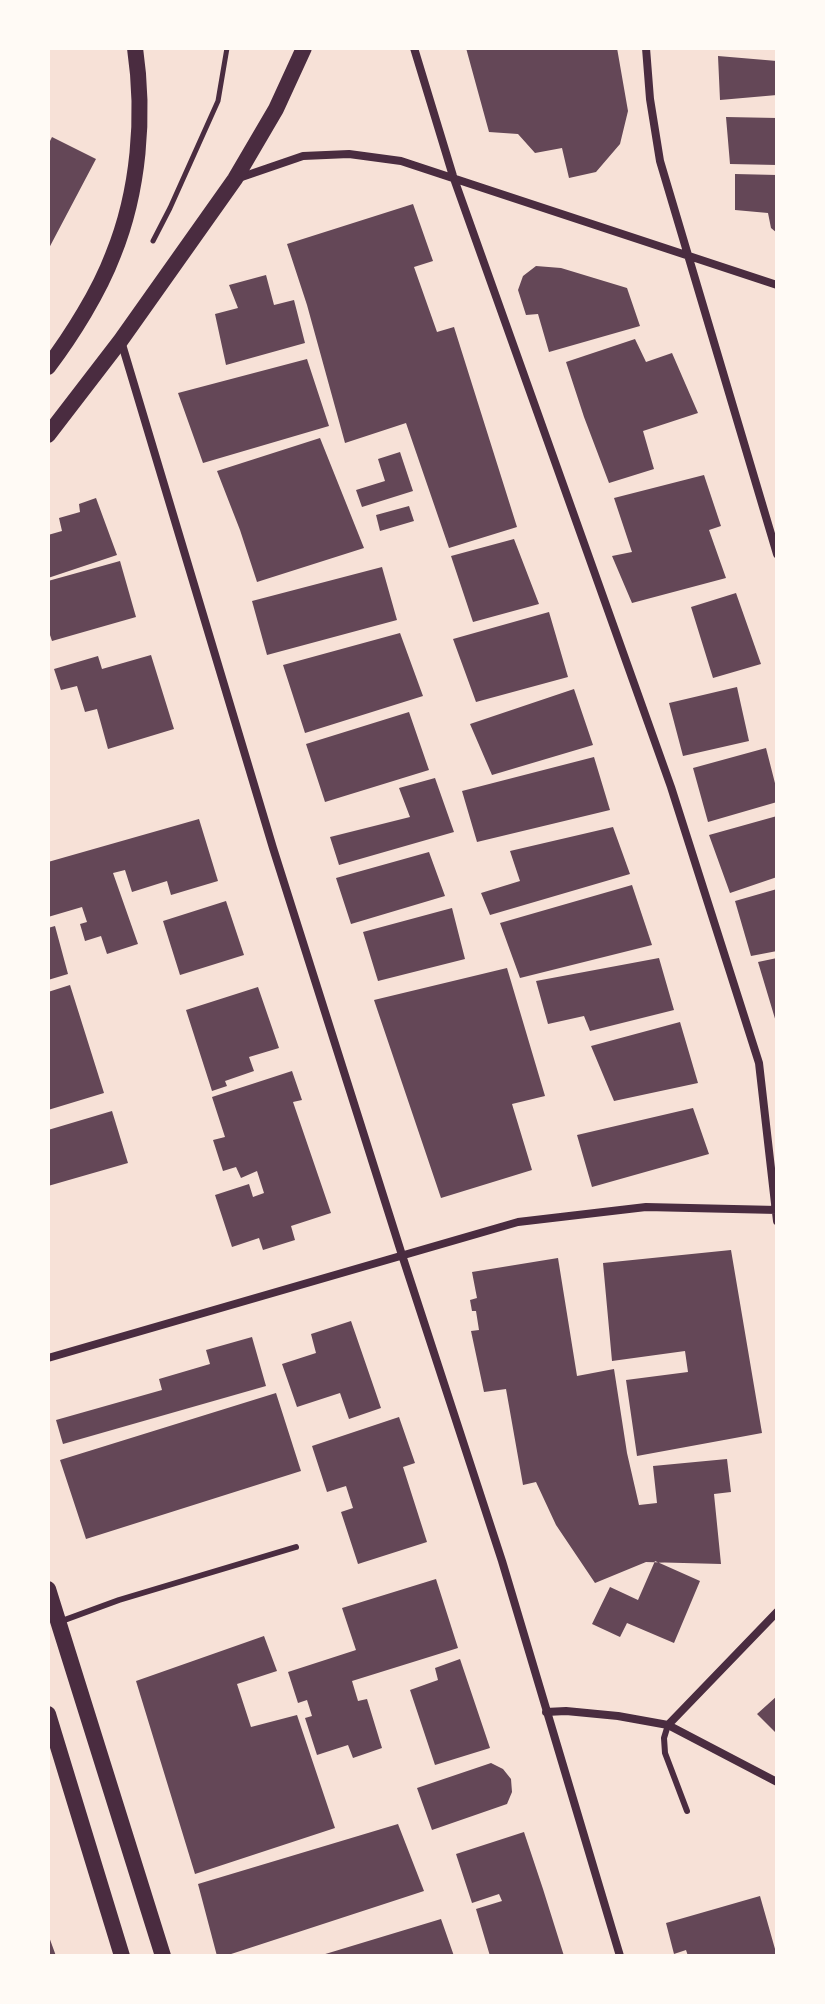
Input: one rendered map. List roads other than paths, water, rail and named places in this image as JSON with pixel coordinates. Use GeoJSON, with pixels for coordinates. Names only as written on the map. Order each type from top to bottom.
{"type":"FeatureCollection","features":[{"type":"Feature","properties":{"kind":"main road"},"geometry":{"type":"LineString","coordinates":[[48,367],[65,344],[113,256],[125,220],[137,152],[139,113],[135,48]]}},
{"type":"Feature","properties":{"kind":"main road"},"geometry":{"type":"LineString","coordinates":[[48,435],[121,340],[235,179],[276,109],[304,48]]}},
{"type":"Feature","properties":{"kind":"main road"},"geometry":{"type":"LineString","coordinates":[[48,1589],[163,1956]]}},
{"type":"Feature","properties":{"kind":"main road"},"geometry":{"type":"LineString","coordinates":[[48,1714],[122,1956]]}},
{"type":"Feature","properties":{"kind":"street"},"geometry":{"type":"LineString","coordinates":[[414,48],[453,176],[671,787],[759,1063],[777,1221]]}},
{"type":"Feature","properties":{"kind":"street"},"geometry":{"type":"LineString","coordinates":[[646,48],[660,161],[777,554]]}},
{"type":"Feature","properties":{"kind":"street"},"geometry":{"type":"LineString","coordinates":[[235,179],[303,156],[349,154],[401,161],[777,285]]}},
{"type":"Feature","properties":{"kind":"street"},"geometry":{"type":"LineString","coordinates":[[121,340],[273,848],[502,1561],[620,1956]]}},
{"type":"Feature","properties":{"kind":"street"},"geometry":{"type":"LineString","coordinates":[[48,1358],[518,1222],[646,1207],[776,1210]]}},
{"type":"Feature","properties":{"kind":"street"},"geometry":{"type":"LineString","coordinates":[[668,1725],[777,1612]]}},
{"type":"Feature","properties":{"kind":"street"},"geometry":{"type":"LineString","coordinates":[[546,1712],[618,1716],[668,1725],[777,1782]]}},
{"type":"Feature","properties":{"kind":"lane"},"geometry":{"type":"LineString","coordinates":[[58,1622],[119,1600],[296,1547]]}},
{"type":"Feature","properties":{"kind":"lane"},"geometry":{"type":"LineString","coordinates":[[668,1725],[664,1738],[665,1753],[687,1811]]}}]}
